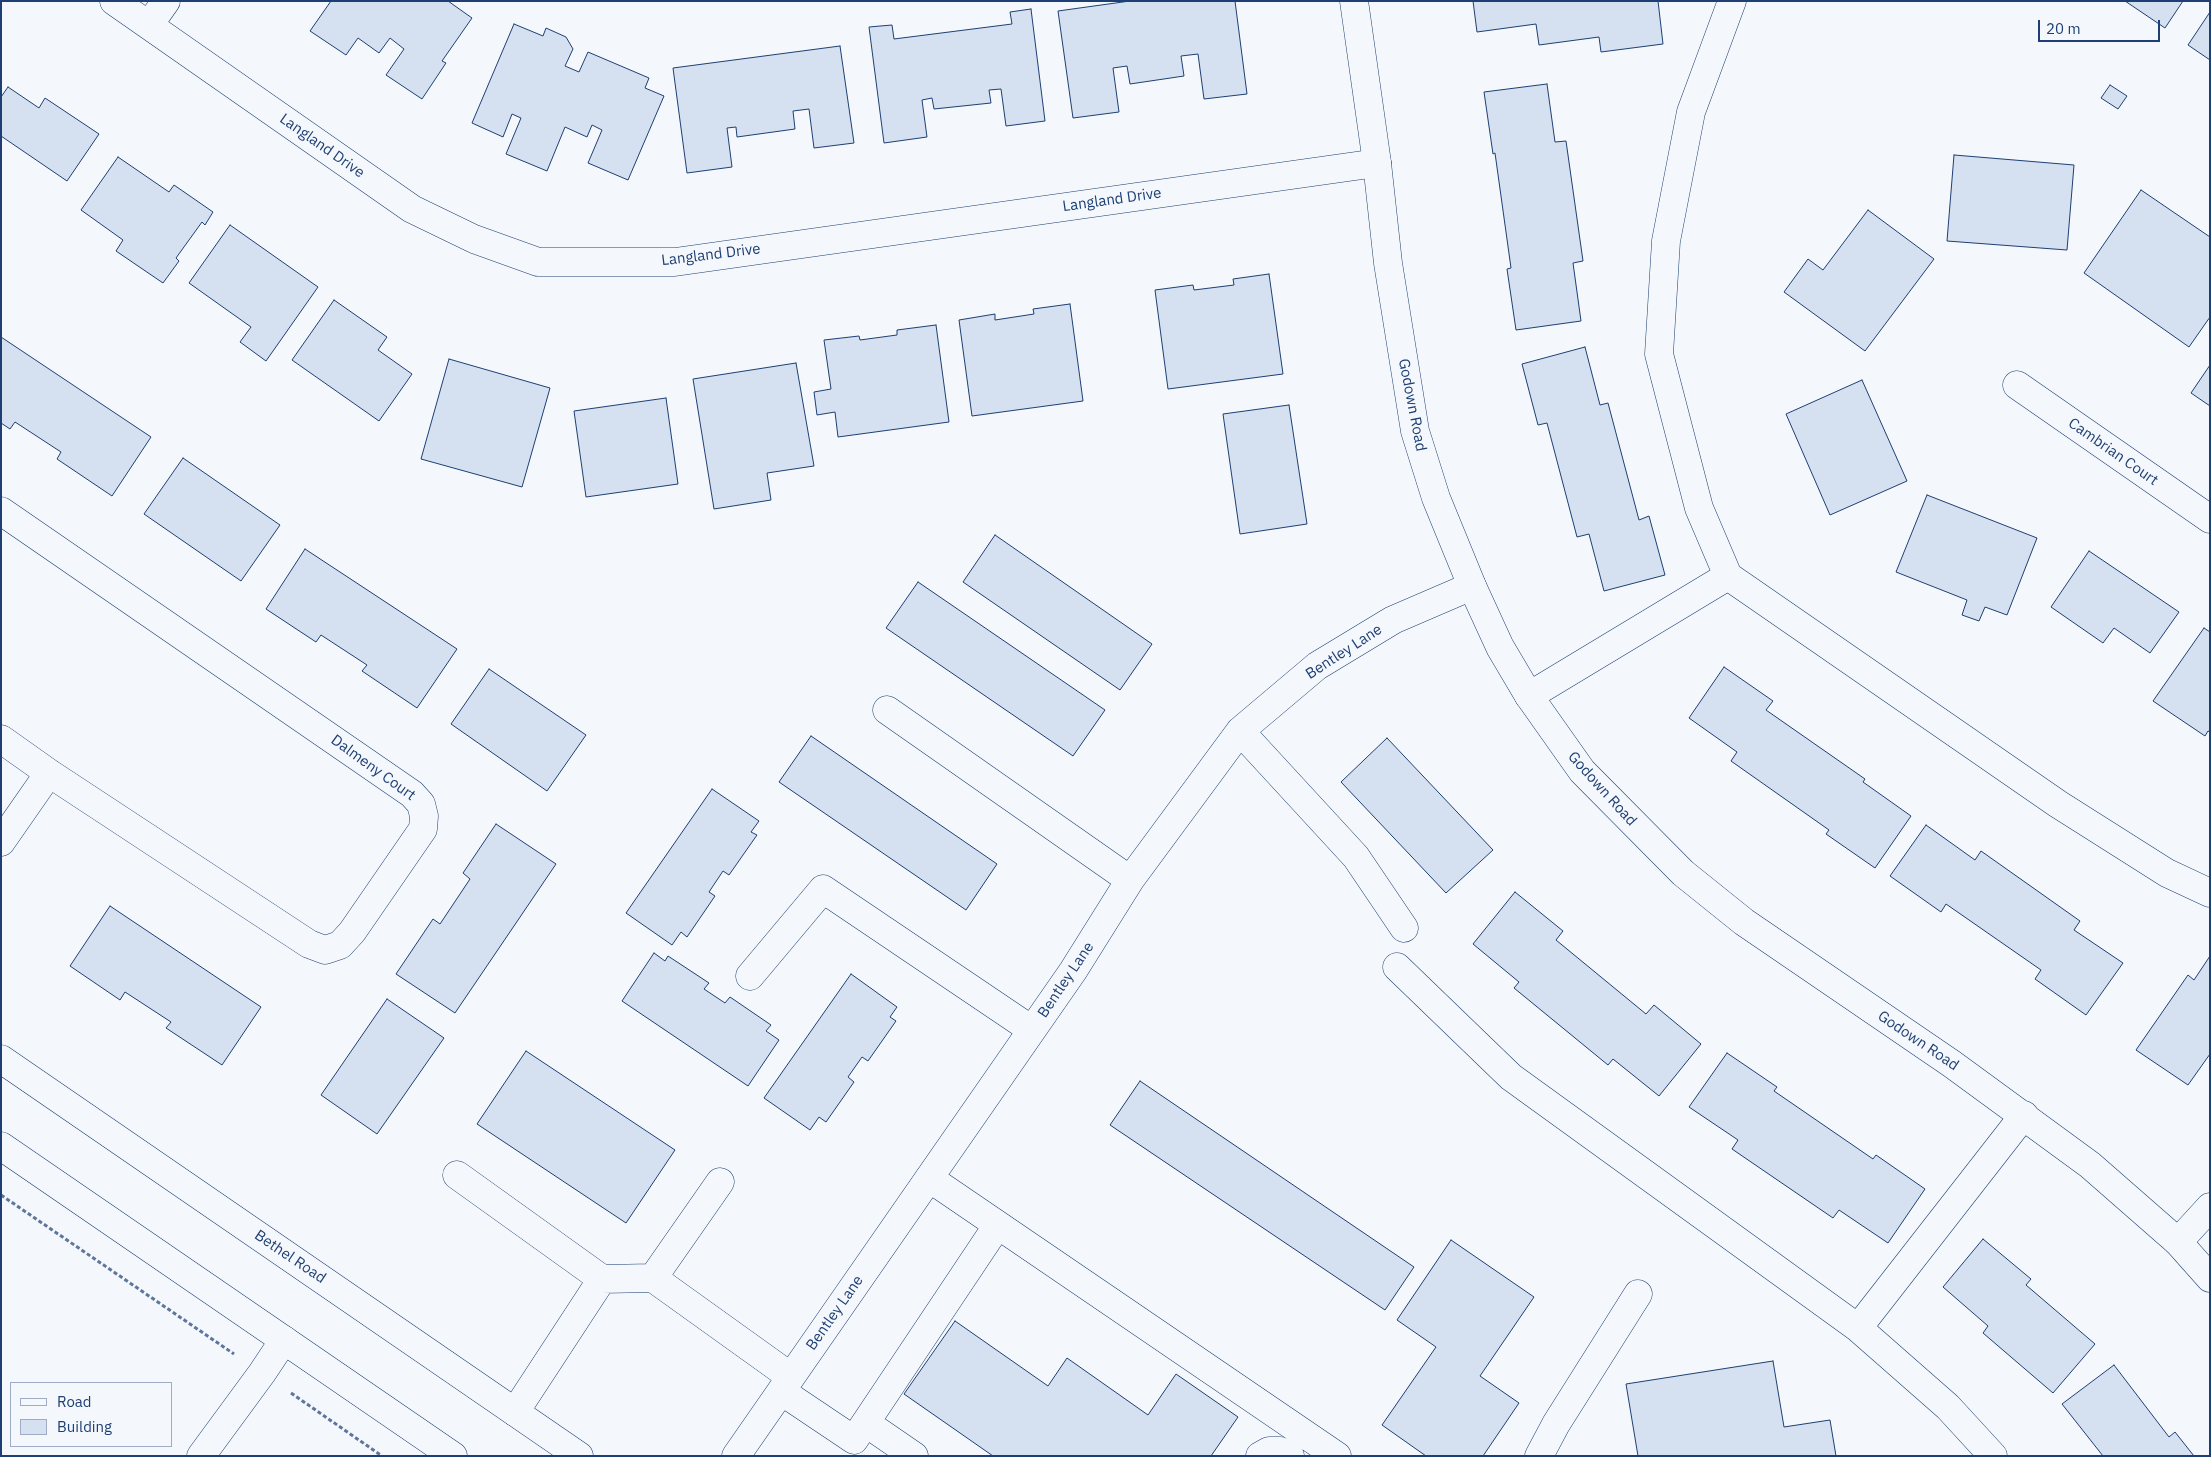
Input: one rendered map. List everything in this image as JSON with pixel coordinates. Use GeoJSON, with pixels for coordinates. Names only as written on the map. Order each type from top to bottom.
{"type":"FeatureCollection","features":[{"type":"Feature","properties":{"kind":"street","name":"Langland Drive"},"geometry":{"type":"LineString","coordinates":[[114,1],[412,209],[474,239],[538,262],[676,262],[1377,163]]}},
{"type":"Feature","properties":{"kind":"street"},"geometry":{"type":"LineString","coordinates":[[149,25],[166,1]]}},
{"type":"Feature","properties":{"kind":"street","name":"Godown Road"},"geometry":{"type":"LineString","coordinates":[[1354,1],[1377,163],[1389,272],[1415,432],[1436,498],[1472,586],[1500,648],[1529,696],[1582,771],[1683,873],[1744,922],[2024,1115],[2090,1165],[2178,1242],[2210,1278]]}},
{"type":"Feature","properties":{"kind":"street"},"geometry":{"type":"LineString","coordinates":[[1732,1],[1691,112],[1666,240],[1659,354],[1699,508],[1728,576],[2058,804],[2167,873],[2210,893]]}},
{"type":"Feature","properties":{"kind":"street","name":"Cambrian Court"},"geometry":{"type":"LineString","coordinates":[[2017,385],[2210,519]]}},
{"type":"Feature","properties":{"kind":"street","name":"Dalmeny Court"},"geometry":{"type":"LineString","coordinates":[[1,511],[412,794],[421,804],[424,816],[423,829],[352,932],[340,945],[325,950],[309,944],[1,740]]}},
{"type":"Feature","properties":{"kind":"street"},"geometry":{"type":"LineString","coordinates":[[1529,696],[1728,576]]}},
{"type":"Feature","properties":{"kind":"street","name":"Bentley Lane"},"geometry":{"type":"LineString","coordinates":[[736,1456],[1073,971],[1130,880],[1240,731],[1316,666],[1393,620],[1472,586]]}},
{"type":"Feature","properties":{"kind":"street"},"geometry":{"type":"LineString","coordinates":[[887,710],[1130,880]]}},
{"type":"Feature","properties":{"kind":"street"},"geometry":{"type":"LineString","coordinates":[[1240,731],[1356,857],[1404,928]]}},
{"type":"Feature","properties":{"kind":"street"},"geometry":{"type":"LineString","coordinates":[[1,842],[49,773]]}},
{"type":"Feature","properties":{"kind":"street"},"geometry":{"type":"LineString","coordinates":[[750,976],[823,889],[1032,1030]]}},
{"type":"Feature","properties":{"kind":"street"},"geometry":{"type":"LineString","coordinates":[[1397,967],[1511,1077],[1858,1328],[1948,1407],[1993,1456]]}},
{"type":"Feature","properties":{"kind":"street","name":"Bethel Road"},"geometry":{"type":"LineString","coordinates":[[1,1059],[580,1456]]}},
{"type":"Feature","properties":{"kind":"street"},"geometry":{"type":"LineString","coordinates":[[1858,1328],[2024,1115]]}},
{"type":"Feature","properties":{"kind":"street"},"geometry":{"type":"LineString","coordinates":[[1,1146],[284,1340],[441,1453]]}},
{"type":"Feature","properties":{"kind":"street"},"geometry":{"type":"LineString","coordinates":[[457,1175],[602,1278],[653,1278],[854,1440],[914,1456]]}},
{"type":"Feature","properties":{"kind":"street"},"geometry":{"type":"LineString","coordinates":[[929,1178],[1337,1456]]}},
{"type":"Feature","properties":{"kind":"street"},"geometry":{"type":"LineString","coordinates":[[653,1278],[720,1182]]}},
{"type":"Feature","properties":{"kind":"street"},"geometry":{"type":"LineString","coordinates":[[2178,1242],[2210,1207]]}},
{"type":"Feature","properties":{"kind":"street"},"geometry":{"type":"LineString","coordinates":[[854,1440],[997,1226]]}},
{"type":"Feature","properties":{"kind":"street"},"geometry":{"type":"LineString","coordinates":[[515,1412],[602,1278]]}},
{"type":"Feature","properties":{"kind":"street"},"geometry":{"type":"LineString","coordinates":[[1539,1456],[1556,1424],[1638,1294]]}},
{"type":"Feature","properties":{"kind":"street"},"geometry":{"type":"LineString","coordinates":[[201,1456],[284,1340]]}},
{"type":"Feature","properties":{"kind":"street"},"geometry":{"type":"LineString","coordinates":[[1260,1456],[1269,1451],[1280,1451],[1290,1456]]}},
{"type":"Feature","properties":{"kind":"path"},"geometry":{"type":"LineString","coordinates":[[1,1195],[382,1456]]}},
{"type":"Feature","properties":{"kind":"building"},"geometry":{"type":"Polygon","coordinates":[[[331,1],[448,1],[472,18],[442,61],[446,63],[422,99],[386,75],[404,49],[390,38],[379,53],[358,38],[346,55],[310,31],[331,1]]]}},
{"type":"Feature","properties":{"kind":"building"},"geometry":{"type":"Polygon","coordinates":[[[1130,1],[1235,1],[1247,94],[1204,99],[1198,54],[1181,56],[1184,76],[1130,84],[1127,66],[1113,68],[1119,112],[1073,118],[1058,11],[1130,1]]]}},
{"type":"Feature","properties":{"kind":"building"},"geometry":{"type":"Polygon","coordinates":[[[1473,1],[1658,1],[1663,44],[1601,52],[1599,37],[1539,45],[1536,24],[1477,32],[1473,1]]]}},
{"type":"Feature","properties":{"kind":"building"},"geometry":{"type":"Polygon","coordinates":[[[2125,1],[2183,1],[2165,28],[2125,1]]]}},
{"type":"Feature","properties":{"kind":"building"},"geometry":{"type":"Polygon","coordinates":[[[1031,9],[1045,121],[1006,126],[1001,89],[989,90],[991,103],[934,109],[932,98],[922,100],[927,137],[884,143],[869,27],[892,25],[894,39],[1012,24],[1010,12],[1031,9]]]}},
{"type":"Feature","properties":{"kind":"building"},"geometry":{"type":"Polygon","coordinates":[[[2210,12],[2210,60],[2188,45],[2210,12]]]}},
{"type":"Feature","properties":{"kind":"building"},"geometry":{"type":"Polygon","coordinates":[[[514,24],[543,36],[546,28],[566,37],[573,49],[565,66],[579,72],[588,52],[649,78],[645,88],[664,96],[628,180],[588,163],[602,130],[592,125],[587,137],[565,127],[547,171],[506,154],[521,118],[512,114],[503,137],[472,123],[514,24]]]}},
{"type":"Feature","properties":{"kind":"building"},"geometry":{"type":"Polygon","coordinates":[[[840,46],[854,143],[814,148],[809,109],[793,111],[795,129],[737,137],[736,127],[727,128],[732,167],[687,173],[673,68],[840,46]]]}},
{"type":"Feature","properties":{"kind":"building"},"geometry":{"type":"Polygon","coordinates":[[[1547,84],[1555,142],[1566,141],[1583,261],[1573,263],[1581,321],[1516,330],[1507,269],[1511,268],[1495,153],[1493,154],[1484,92],[1547,84]]]}},
{"type":"Feature","properties":{"kind":"building"},"geometry":{"type":"Polygon","coordinates":[[[2110,85],[2127,96],[2118,109],[2101,98],[2110,85]]]}},
{"type":"Feature","properties":{"kind":"building"},"geometry":{"type":"Polygon","coordinates":[[[8,87],[39,108],[45,98],[99,134],[67,181],[1,136],[1,97],[8,87]]]}},
{"type":"Feature","properties":{"kind":"building"},"geometry":{"type":"Polygon","coordinates":[[[1954,155],[2074,165],[2067,250],[1947,241],[1954,155]]]}},
{"type":"Feature","properties":{"kind":"building"},"geometry":{"type":"Polygon","coordinates":[[[118,157],[169,192],[174,185],[213,212],[205,225],[202,222],[176,258],[179,261],[163,283],[116,251],[123,240],[81,210],[118,157]]]}},
{"type":"Feature","properties":{"kind":"building"},"geometry":{"type":"Polygon","coordinates":[[[2141,190],[2210,237],[2210,317],[2189,347],[2084,273],[2141,190]]]}},
{"type":"Feature","properties":{"kind":"building"},"geometry":{"type":"Polygon","coordinates":[[[1868,210],[1934,259],[1865,351],[1784,292],[1808,259],[1823,270],[1868,210]]]}},
{"type":"Feature","properties":{"kind":"building"},"geometry":{"type":"Polygon","coordinates":[[[230,225],[318,287],[266,361],[240,342],[251,327],[189,283],[230,225]]]}},
{"type":"Feature","properties":{"kind":"building"},"geometry":{"type":"Polygon","coordinates":[[[1269,274],[1283,374],[1168,389],[1155,290],[1193,285],[1194,290],[1234,285],[1233,279],[1269,274]]]}},
{"type":"Feature","properties":{"kind":"building"},"geometry":{"type":"Polygon","coordinates":[[[334,300],[387,337],[378,350],[412,374],[379,421],[292,360],[334,300]]]}},
{"type":"Feature","properties":{"kind":"building"},"geometry":{"type":"Polygon","coordinates":[[[1070,304],[1083,401],[972,416],[959,320],[995,314],[995,320],[1034,314],[1033,309],[1070,304]]]}},
{"type":"Feature","properties":{"kind":"building"},"geometry":{"type":"Polygon","coordinates":[[[936,325],[949,422],[838,437],[835,412],[817,415],[814,392],[831,389],[824,340],[859,336],[860,340],[897,335],[897,330],[936,325]]]}},
{"type":"Feature","properties":{"kind":"building"},"geometry":{"type":"Polygon","coordinates":[[[1,337],[151,437],[112,496],[57,459],[61,452],[15,422],[10,429],[1,423],[1,337]]]}},
{"type":"Feature","properties":{"kind":"building"},"geometry":{"type":"Polygon","coordinates":[[[1585,347],[1600,405],[1608,403],[1639,520],[1649,516],[1665,575],[1604,591],[1589,534],[1577,537],[1547,423],[1538,425],[1522,364],[1585,347]]]}},
{"type":"Feature","properties":{"kind":"building"},"geometry":{"type":"Polygon","coordinates":[[[449,359],[550,388],[522,487],[421,459],[449,359]]]}},
{"type":"Feature","properties":{"kind":"building"},"geometry":{"type":"Polygon","coordinates":[[[796,363],[814,466],[767,473],[771,500],[714,509],[693,379],[796,363]]]}},
{"type":"Feature","properties":{"kind":"building"},"geometry":{"type":"Polygon","coordinates":[[[2210,365],[2210,406],[2191,393],[2210,365]]]}},
{"type":"Feature","properties":{"kind":"building"},"geometry":{"type":"Polygon","coordinates":[[[1862,380],[1907,481],[1830,515],[1786,414],[1862,380]]]}},
{"type":"Feature","properties":{"kind":"building"},"geometry":{"type":"Polygon","coordinates":[[[666,398],[678,484],[586,497],[574,411],[666,398]]]}},
{"type":"Feature","properties":{"kind":"building"},"geometry":{"type":"Polygon","coordinates":[[[1289,405],[1307,524],[1240,534],[1223,414],[1289,405]]]}},
{"type":"Feature","properties":{"kind":"building"},"geometry":{"type":"Polygon","coordinates":[[[183,458],[280,525],[241,581],[144,514],[183,458]]]}},
{"type":"Feature","properties":{"kind":"building"},"geometry":{"type":"Polygon","coordinates":[[[1927,495],[2037,538],[2007,615],[1985,607],[1979,621],[1962,615],[1967,600],[1896,572],[1927,495]]]}},
{"type":"Feature","properties":{"kind":"building"},"geometry":{"type":"Polygon","coordinates":[[[995,535],[1152,644],[1120,690],[963,582],[995,535]]]}},
{"type":"Feature","properties":{"kind":"building"},"geometry":{"type":"Polygon","coordinates":[[[305,549],[457,649],[417,708],[362,671],[367,665],[321,635],[316,642],[266,609],[305,549]]]}},
{"type":"Feature","properties":{"kind":"building"},"geometry":{"type":"Polygon","coordinates":[[[2089,551],[2179,612],[2150,653],[2114,628],[2103,643],[2051,607],[2089,551]]]}},
{"type":"Feature","properties":{"kind":"building"},"geometry":{"type":"Polygon","coordinates":[[[918,582],[1105,710],[1073,756],[886,628],[918,582]]]}},
{"type":"Feature","properties":{"kind":"building"},"geometry":{"type":"Polygon","coordinates":[[[2204,628],[2210,632],[2210,732],[2208,731],[2205,736],[2153,701],[2204,628]]]}},
{"type":"Feature","properties":{"kind":"building"},"geometry":{"type":"Polygon","coordinates":[[[1724,667],[1773,701],[1766,710],[1865,779],[1863,782],[1911,816],[1875,868],[1826,834],[1829,830],[1731,761],[1737,752],[1689,718],[1724,667]]]}},
{"type":"Feature","properties":{"kind":"building"},"geometry":{"type":"Polygon","coordinates":[[[489,669],[586,735],[547,791],[451,724],[489,669]]]}},
{"type":"Feature","properties":{"kind":"building"},"geometry":{"type":"Polygon","coordinates":[[[811,736],[997,864],[966,910],[779,782],[811,736]]]}},
{"type":"Feature","properties":{"kind":"building"},"geometry":{"type":"Polygon","coordinates":[[[1387,738],[1493,850],[1446,893],[1341,782],[1387,738]]]}},
{"type":"Feature","properties":{"kind":"building"},"geometry":{"type":"Polygon","coordinates":[[[712,789],[759,821],[751,832],[757,835],[729,875],[723,871],[709,892],[715,896],[687,937],[681,932],[672,945],[626,913],[712,789]]]}},
{"type":"Feature","properties":{"kind":"building"},"geometry":{"type":"Polygon","coordinates":[[[496,824],[556,864],[455,1013],[396,974],[433,919],[440,924],[470,879],[463,873],[496,824]]]}},
{"type":"Feature","properties":{"kind":"building"},"geometry":{"type":"Polygon","coordinates":[[[1926,825],[1975,860],[1981,851],[2080,921],[2074,930],[2123,963],[2086,1015],[2035,979],[2041,970],[1946,904],[1941,912],[1890,876],[1926,825]]]}},
{"type":"Feature","properties":{"kind":"building"},"geometry":{"type":"Polygon","coordinates":[[[1515,892],[1563,931],[1556,940],[1646,1014],[1654,1005],[1701,1044],[1659,1096],[1613,1059],[1608,1065],[1514,988],[1519,982],[1473,944],[1515,892]]]}},
{"type":"Feature","properties":{"kind":"building"},"geometry":{"type":"Polygon","coordinates":[[[110,906],[261,1007],[222,1065],[166,1028],[171,1022],[125,992],[120,1000],[70,966],[110,906]]]}},
{"type":"Feature","properties":{"kind":"building"},"geometry":{"type":"Polygon","coordinates":[[[654,953],[665,961],[668,956],[709,983],[704,989],[725,1003],[730,997],[771,1025],[766,1031],[779,1040],[748,1086],[622,1001],[654,953]]]}},
{"type":"Feature","properties":{"kind":"building"},"geometry":{"type":"Polygon","coordinates":[[[2210,956],[2210,1054],[2188,1085],[2136,1050],[2188,975],[2194,980],[2210,956]]]}},
{"type":"Feature","properties":{"kind":"building"},"geometry":{"type":"Polygon","coordinates":[[[851,974],[897,1007],[890,1017],[896,1021],[868,1061],[862,1057],[848,1077],[854,1082],[826,1122],[819,1117],[810,1130],[764,1098],[851,974]]]}},
{"type":"Feature","properties":{"kind":"building"},"geometry":{"type":"Polygon","coordinates":[[[387,999],[444,1038],[377,1134],[321,1095],[387,999]]]}},
{"type":"Feature","properties":{"kind":"building"},"geometry":{"type":"Polygon","coordinates":[[[526,1051],[675,1150],[626,1223],[477,1124],[526,1051]]]}},
{"type":"Feature","properties":{"kind":"building"},"geometry":{"type":"Polygon","coordinates":[[[1727,1053],[1777,1087],[1774,1091],[1873,1159],[1876,1155],[1925,1189],[1888,1243],[1839,1210],[1833,1218],[1732,1149],[1738,1140],[1689,1107],[1727,1053]]]}},
{"type":"Feature","properties":{"kind":"building"},"geometry":{"type":"Polygon","coordinates":[[[1140,1081],[1414,1267],[1385,1310],[1110,1125],[1140,1081]]]}},
{"type":"Feature","properties":{"kind":"building"},"geometry":{"type":"Polygon","coordinates":[[[1983,1239],[2031,1279],[2026,1285],[2095,1344],[2053,1393],[1983,1333],[1988,1326],[1943,1287],[1983,1239]]]}},
{"type":"Feature","properties":{"kind":"building"},"geometry":{"type":"Polygon","coordinates":[[[1451,1240],[1534,1297],[1480,1376],[1519,1403],[1483,1456],[1426,1456],[1382,1425],[1436,1347],[1397,1320],[1451,1240]]]}},
{"type":"Feature","properties":{"kind":"building"},"geometry":{"type":"Polygon","coordinates":[[[955,1321],[1048,1386],[1067,1358],[1148,1415],[1176,1374],[1238,1417],[1211,1456],[993,1456],[904,1394],[955,1321]]]}},
{"type":"Feature","properties":{"kind":"building"},"geometry":{"type":"Polygon","coordinates":[[[1773,1361],[1784,1427],[1830,1420],[1836,1456],[1638,1456],[1626,1384],[1773,1361]]]}},
{"type":"Feature","properties":{"kind":"building"},"geometry":{"type":"Polygon","coordinates":[[[2114,1365],[2169,1437],[2175,1432],[2194,1456],[2103,1456],[2062,1404],[2114,1365]]]}}]}
